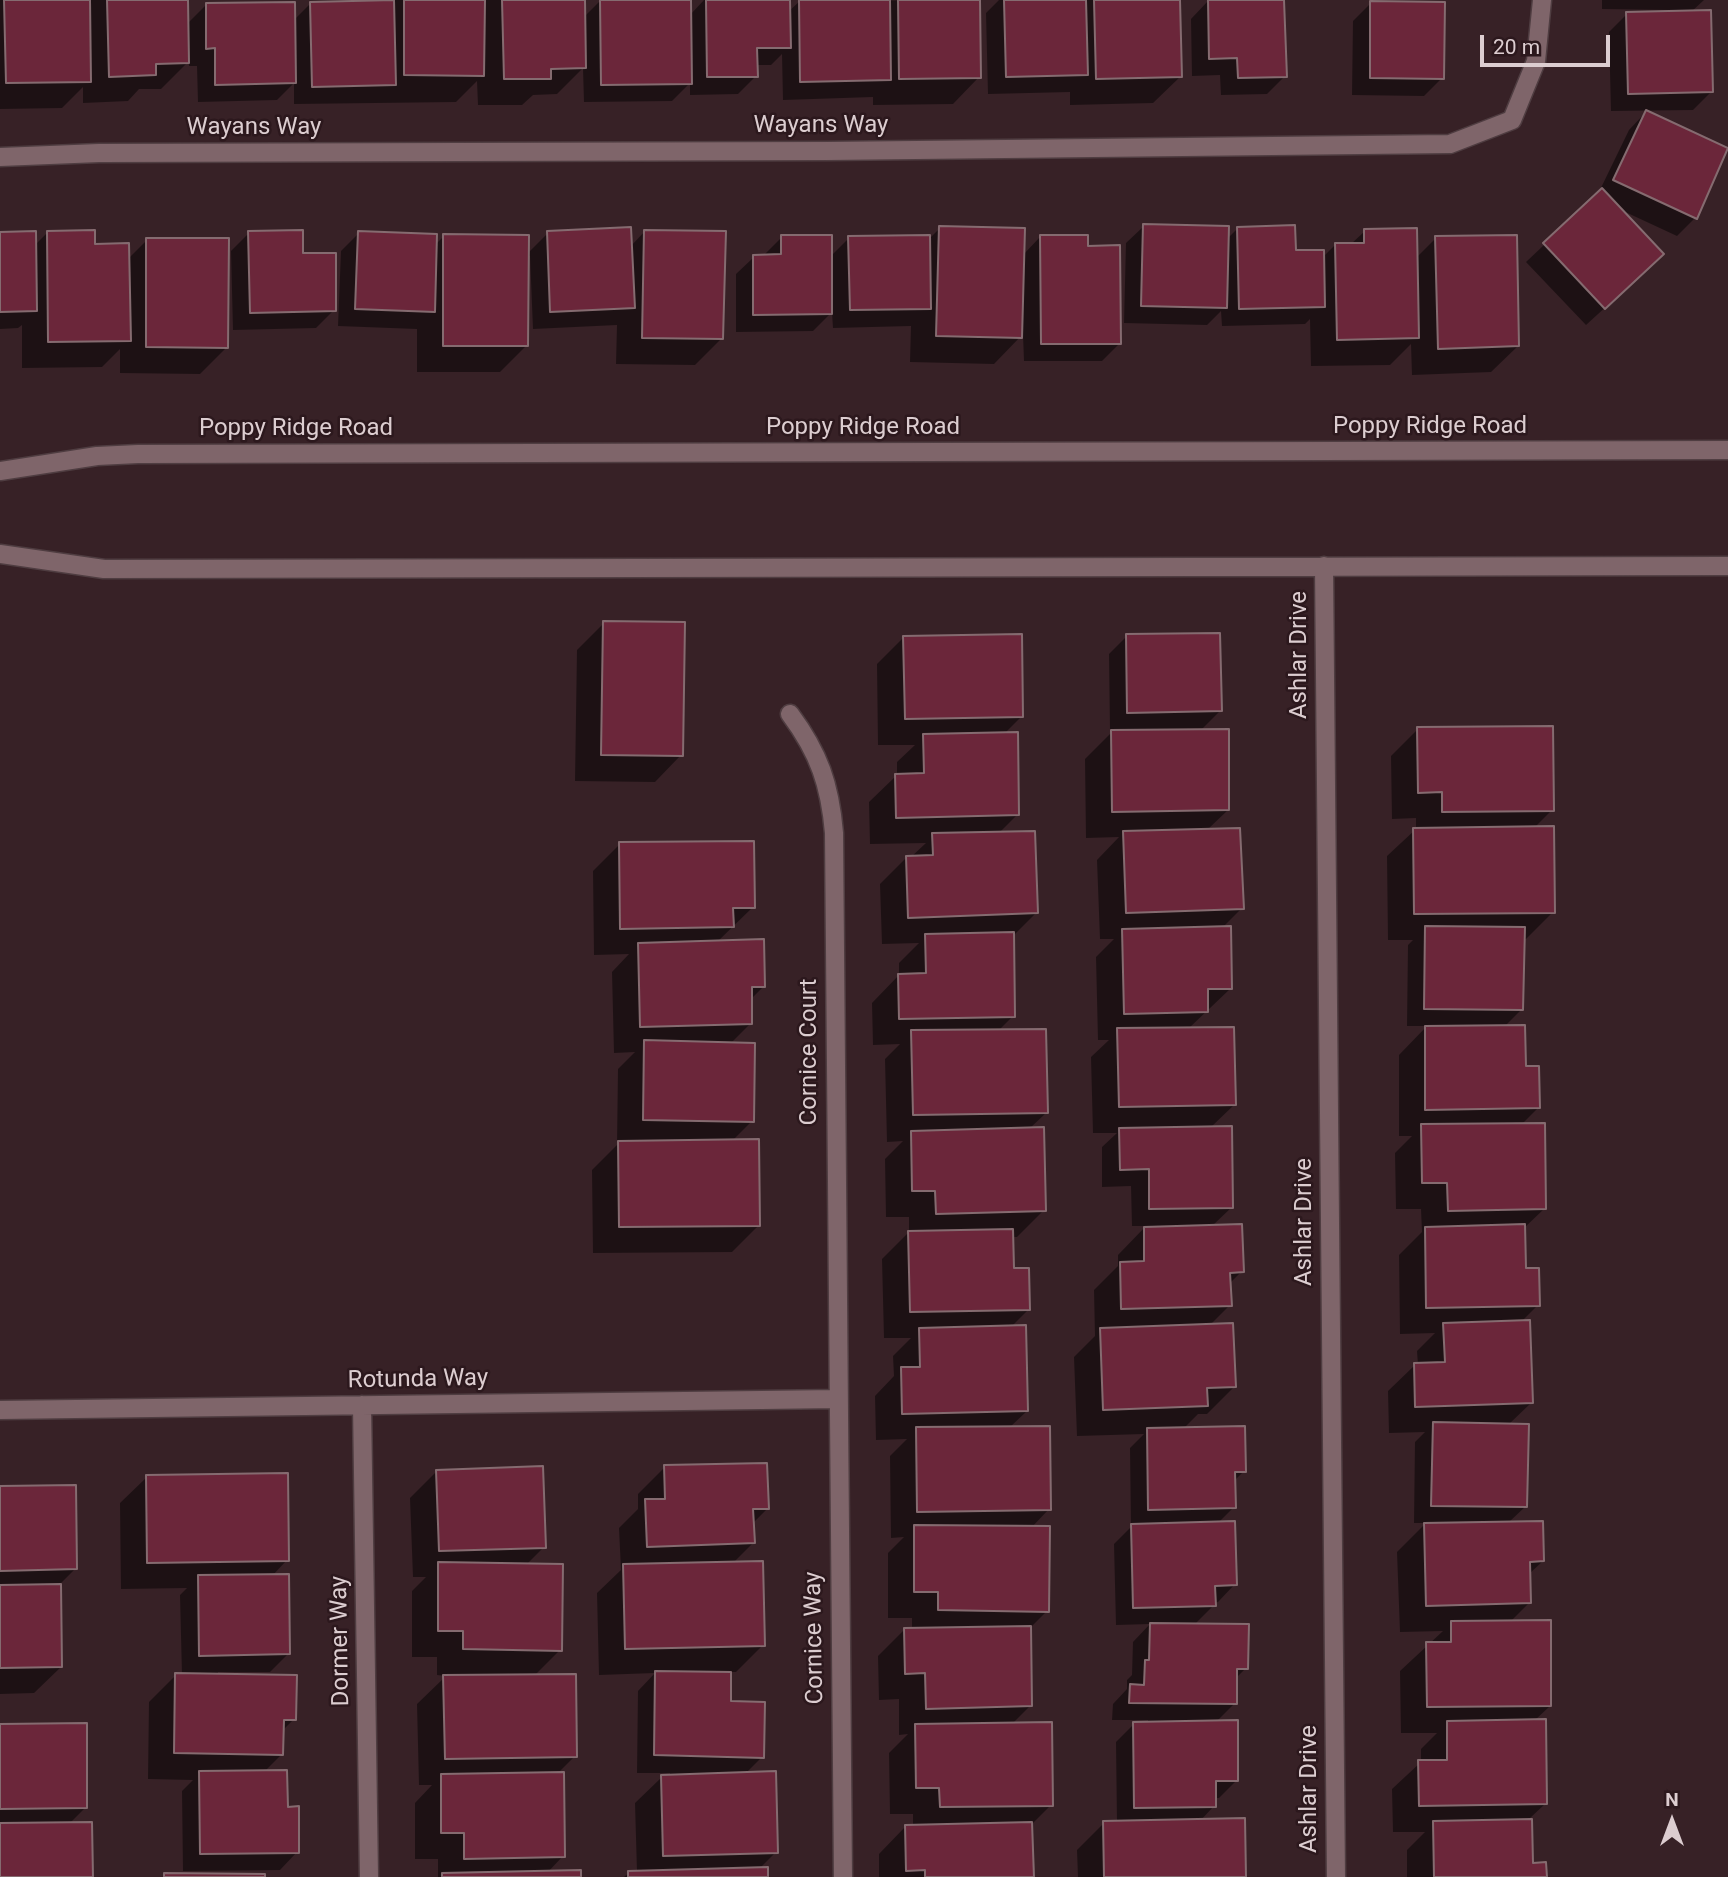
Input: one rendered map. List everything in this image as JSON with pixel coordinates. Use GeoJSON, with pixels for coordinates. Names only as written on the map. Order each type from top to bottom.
{"type":"FeatureCollection","features":[{"type":"Feature","properties":{"kind":"street","name":"Wayans Way"},"geometry":{"type":"LineString","coordinates":[[0,157],[113,153],[841,151],[1450,144],[1512,120],[1536,61],[1542,0]]}},
{"type":"Feature","properties":{"kind":"street","name":"Poppy Ridge Road"},"geometry":{"type":"LineString","coordinates":[[0,471],[97,456],[138,454],[1728,450]]}},
{"type":"Feature","properties":{"kind":"street"},"geometry":{"type":"LineString","coordinates":[[0,554],[104,569],[1728,566]]}},
{"type":"Feature","properties":{"kind":"street","name":"Ashlar Drive"},"geometry":{"type":"LineString","coordinates":[[1324,566],[1336,1877]]}},
{"type":"Feature","properties":{"kind":"street","name":"Cornice Court"},"geometry":{"type":"LineString","coordinates":[[790,714],[819,762],[827,785],[834,833],[837,1399]]}},
{"type":"Feature","properties":{"kind":"street","name":"Rotunda Way"},"geometry":{"type":"LineString","coordinates":[[0,1410],[837,1399]]}},
{"type":"Feature","properties":{"kind":"street","name":"Cornice Way"},"geometry":{"type":"LineString","coordinates":[[837,1399],[843,1877]]}},
{"type":"Feature","properties":{"kind":"street","name":"Dormer Way"},"geometry":{"type":"LineString","coordinates":[[362,1405],[369,1877]]}},
{"type":"Feature","properties":{"kind":"building"},"geometry":{"type":"Polygon","coordinates":[[[4,0],[90,0],[91,82],[6,83],[4,0]]]}},
{"type":"Feature","properties":{"kind":"building"},"geometry":{"type":"Polygon","coordinates":[[[107,0],[188,0],[189,63],[156,64],[156,75],[109,77],[107,0]]]}},
{"type":"Feature","properties":{"kind":"building"},"geometry":{"type":"Polygon","coordinates":[[[394,0],[396,85],[312,87],[310,2],[394,0]]]}},
{"type":"Feature","properties":{"kind":"building"},"geometry":{"type":"Polygon","coordinates":[[[404,0],[485,0],[484,76],[404,75],[404,0]]]}},
{"type":"Feature","properties":{"kind":"building"},"geometry":{"type":"Polygon","coordinates":[[[502,0],[585,0],[586,68],[551,69],[551,79],[504,79],[502,0]]]}},
{"type":"Feature","properties":{"kind":"building"},"geometry":{"type":"Polygon","coordinates":[[[600,0],[691,0],[692,84],[601,85],[600,0]]]}},
{"type":"Feature","properties":{"kind":"building"},"geometry":{"type":"Polygon","coordinates":[[[706,0],[790,0],[791,48],[757,48],[758,77],[707,77],[706,0]]]}},
{"type":"Feature","properties":{"kind":"building"},"geometry":{"type":"Polygon","coordinates":[[[799,0],[890,0],[891,80],[800,82],[799,0]]]}},
{"type":"Feature","properties":{"kind":"building"},"geometry":{"type":"Polygon","coordinates":[[[898,0],[980,0],[981,78],[899,79],[898,0]]]}},
{"type":"Feature","properties":{"kind":"building"},"geometry":{"type":"Polygon","coordinates":[[[1004,0],[1086,0],[1088,75],[1006,77],[1004,0]]]}},
{"type":"Feature","properties":{"kind":"building"},"geometry":{"type":"Polygon","coordinates":[[[1094,0],[1180,0],[1182,77],[1096,79],[1094,0]]]}},
{"type":"Feature","properties":{"kind":"building"},"geometry":{"type":"Polygon","coordinates":[[[1208,0],[1284,0],[1287,77],[1238,78],[1237,58],[1209,59],[1208,0]]]}},
{"type":"Feature","properties":{"kind":"building"},"geometry":{"type":"Polygon","coordinates":[[[1370,1],[1445,2],[1444,79],[1370,78],[1370,1]]]}},
{"type":"Feature","properties":{"kind":"building"},"geometry":{"type":"Polygon","coordinates":[[[295,2],[296,83],[215,85],[215,48],[206,49],[206,3],[295,2]]]}},
{"type":"Feature","properties":{"kind":"building"},"geometry":{"type":"Polygon","coordinates":[[[1711,10],[1713,92],[1628,94],[1626,12],[1711,10]]]}},
{"type":"Feature","properties":{"kind":"building"},"geometry":{"type":"Polygon","coordinates":[[[1646,110],[1728,148],[1697,219],[1613,180],[1646,110]]]}},
{"type":"Feature","properties":{"kind":"building"},"geometry":{"type":"Polygon","coordinates":[[[1602,188],[1664,254],[1605,309],[1543,243],[1602,188]]]}},
{"type":"Feature","properties":{"kind":"building"},"geometry":{"type":"Polygon","coordinates":[[[1143,224],[1229,226],[1227,308],[1141,306],[1143,224]]]}},
{"type":"Feature","properties":{"kind":"building"},"geometry":{"type":"Polygon","coordinates":[[[1295,225],[1296,250],[1324,250],[1325,307],[1239,309],[1237,227],[1295,225]]]}},
{"type":"Feature","properties":{"kind":"building"},"geometry":{"type":"Polygon","coordinates":[[[939,226],[1025,228],[1022,338],[936,336],[939,226]]]}},
{"type":"Feature","properties":{"kind":"building"},"geometry":{"type":"Polygon","coordinates":[[[631,227],[635,308],[550,312],[547,231],[631,227]]]}},
{"type":"Feature","properties":{"kind":"building"},"geometry":{"type":"Polygon","coordinates":[[[1417,228],[1419,338],[1337,340],[1335,243],[1364,243],[1364,229],[1417,228]]]}},
{"type":"Feature","properties":{"kind":"building"},"geometry":{"type":"Polygon","coordinates":[[[95,230],[95,244],[129,243],[131,341],[48,342],[47,231],[95,230]]]}},
{"type":"Feature","properties":{"kind":"building"},"geometry":{"type":"Polygon","coordinates":[[[303,230],[303,253],[336,253],[336,311],[250,313],[248,231],[303,230]]]}},
{"type":"Feature","properties":{"kind":"building"},"geometry":{"type":"Polygon","coordinates":[[[644,230],[726,231],[723,339],[642,338],[644,230]]]}},
{"type":"Feature","properties":{"kind":"building"},"geometry":{"type":"Polygon","coordinates":[[[36,231],[37,311],[0,312],[0,232],[36,231]]]}},
{"type":"Feature","properties":{"kind":"building"},"geometry":{"type":"Polygon","coordinates":[[[358,231],[437,234],[435,312],[355,309],[358,231]]]}},
{"type":"Feature","properties":{"kind":"building"},"geometry":{"type":"Polygon","coordinates":[[[443,234],[529,235],[528,346],[443,346],[443,234]]]}},
{"type":"Feature","properties":{"kind":"building"},"geometry":{"type":"Polygon","coordinates":[[[781,235],[832,235],[832,314],[753,315],[753,255],[781,254],[781,235]]]}},
{"type":"Feature","properties":{"kind":"building"},"geometry":{"type":"Polygon","coordinates":[[[930,235],[931,309],[850,310],[848,236],[930,235]]]}},
{"type":"Feature","properties":{"kind":"building"},"geometry":{"type":"Polygon","coordinates":[[[1040,235],[1088,235],[1088,246],[1120,245],[1121,344],[1041,344],[1040,235]]]}},
{"type":"Feature","properties":{"kind":"building"},"geometry":{"type":"Polygon","coordinates":[[[1517,235],[1519,346],[1438,349],[1435,236],[1517,235]]]}},
{"type":"Feature","properties":{"kind":"building"},"geometry":{"type":"Polygon","coordinates":[[[146,238],[229,238],[228,348],[146,347],[146,238]]]}},
{"type":"Feature","properties":{"kind":"building"},"geometry":{"type":"Polygon","coordinates":[[[603,621],[685,622],[683,756],[601,755],[603,621]]]}},
{"type":"Feature","properties":{"kind":"building"},"geometry":{"type":"Polygon","coordinates":[[[1220,633],[1222,711],[1127,713],[1126,634],[1220,633]]]}},
{"type":"Feature","properties":{"kind":"building"},"geometry":{"type":"Polygon","coordinates":[[[1022,634],[1023,717],[905,719],[903,636],[1022,634]]]}},
{"type":"Feature","properties":{"kind":"building"},"geometry":{"type":"Polygon","coordinates":[[[1553,726],[1554,811],[1442,812],[1442,792],[1418,793],[1417,727],[1553,726]]]}},
{"type":"Feature","properties":{"kind":"building"},"geometry":{"type":"Polygon","coordinates":[[[1229,729],[1229,810],[1112,812],[1111,730],[1229,729]]]}},
{"type":"Feature","properties":{"kind":"building"},"geometry":{"type":"Polygon","coordinates":[[[1018,732],[1019,815],[896,818],[895,774],[924,773],[923,734],[1018,732]]]}},
{"type":"Feature","properties":{"kind":"building"},"geometry":{"type":"Polygon","coordinates":[[[1554,826],[1555,913],[1414,914],[1413,828],[1554,826]]]}},
{"type":"Feature","properties":{"kind":"building"},"geometry":{"type":"Polygon","coordinates":[[[1240,828],[1244,909],[1126,913],[1123,831],[1240,828]]]}},
{"type":"Feature","properties":{"kind":"building"},"geometry":{"type":"Polygon","coordinates":[[[1035,831],[1038,913],[908,918],[906,856],[933,855],[932,833],[1035,831]]]}},
{"type":"Feature","properties":{"kind":"building"},"geometry":{"type":"Polygon","coordinates":[[[754,841],[755,908],[733,908],[734,927],[620,929],[619,842],[754,841]]]}},
{"type":"Feature","properties":{"kind":"building"},"geometry":{"type":"Polygon","coordinates":[[[1231,926],[1232,989],[1208,989],[1208,1012],[1124,1014],[1122,929],[1231,926]]]}},
{"type":"Feature","properties":{"kind":"building"},"geometry":{"type":"Polygon","coordinates":[[[1425,926],[1525,927],[1523,1010],[1424,1009],[1425,926]]]}},
{"type":"Feature","properties":{"kind":"building"},"geometry":{"type":"Polygon","coordinates":[[[1014,932],[1015,1017],[899,1019],[898,974],[926,973],[925,934],[1014,932]]]}},
{"type":"Feature","properties":{"kind":"building"},"geometry":{"type":"Polygon","coordinates":[[[764,939],[765,987],[752,987],[752,1024],[640,1027],[638,943],[764,939]]]}},
{"type":"Feature","properties":{"kind":"building"},"geometry":{"type":"Polygon","coordinates":[[[1525,1025],[1526,1066],[1539,1066],[1540,1108],[1425,1110],[1425,1026],[1525,1025]]]}},
{"type":"Feature","properties":{"kind":"building"},"geometry":{"type":"Polygon","coordinates":[[[1234,1027],[1236,1105],[1119,1107],[1117,1028],[1234,1027]]]}},
{"type":"Feature","properties":{"kind":"building"},"geometry":{"type":"Polygon","coordinates":[[[1046,1029],[1048,1113],[913,1115],[911,1030],[1046,1029]]]}},
{"type":"Feature","properties":{"kind":"building"},"geometry":{"type":"Polygon","coordinates":[[[644,1040],[755,1043],[754,1122],[643,1120],[644,1040]]]}},
{"type":"Feature","properties":{"kind":"building"},"geometry":{"type":"Polygon","coordinates":[[[1545,1123],[1546,1209],[1448,1211],[1447,1183],[1422,1183],[1421,1124],[1545,1123]]]}},
{"type":"Feature","properties":{"kind":"building"},"geometry":{"type":"Polygon","coordinates":[[[1232,1126],[1233,1208],[1149,1209],[1149,1169],[1120,1170],[1119,1128],[1232,1126]]]}},
{"type":"Feature","properties":{"kind":"building"},"geometry":{"type":"Polygon","coordinates":[[[1044,1127],[1046,1211],[936,1214],[935,1191],[912,1191],[911,1131],[1044,1127]]]}},
{"type":"Feature","properties":{"kind":"building"},"geometry":{"type":"Polygon","coordinates":[[[759,1139],[760,1226],[619,1227],[618,1141],[759,1139]]]}},
{"type":"Feature","properties":{"kind":"building"},"geometry":{"type":"Polygon","coordinates":[[[1242,1224],[1244,1272],[1230,1273],[1232,1306],[1121,1309],[1120,1262],[1144,1261],[1144,1227],[1242,1224]]]}},
{"type":"Feature","properties":{"kind":"building"},"geometry":{"type":"Polygon","coordinates":[[[1525,1224],[1526,1268],[1539,1268],[1540,1306],[1426,1308],[1425,1227],[1525,1224]]]}},
{"type":"Feature","properties":{"kind":"building"},"geometry":{"type":"Polygon","coordinates":[[[1013,1229],[1014,1268],[1029,1268],[1030,1310],[910,1312],[908,1231],[1013,1229]]]}},
{"type":"Feature","properties":{"kind":"building"},"geometry":{"type":"Polygon","coordinates":[[[1530,1320],[1533,1403],[1415,1407],[1414,1363],[1445,1362],[1443,1323],[1530,1320]]]}},
{"type":"Feature","properties":{"kind":"building"},"geometry":{"type":"Polygon","coordinates":[[[1233,1323],[1236,1387],[1207,1388],[1208,1406],[1103,1410],[1100,1328],[1233,1323]]]}},
{"type":"Feature","properties":{"kind":"building"},"geometry":{"type":"Polygon","coordinates":[[[1026,1325],[1028,1411],[902,1414],[901,1367],[920,1367],[919,1328],[1026,1325]]]}},
{"type":"Feature","properties":{"kind":"building"},"geometry":{"type":"Polygon","coordinates":[[[1433,1422],[1529,1424],[1527,1507],[1431,1506],[1433,1422]]]}},
{"type":"Feature","properties":{"kind":"building"},"geometry":{"type":"Polygon","coordinates":[[[1050,1426],[1051,1510],[917,1512],[916,1427],[1050,1426]]]}},
{"type":"Feature","properties":{"kind":"building"},"geometry":{"type":"Polygon","coordinates":[[[1245,1426],[1246,1472],[1235,1472],[1236,1508],[1148,1510],[1147,1428],[1245,1426]]]}},
{"type":"Feature","properties":{"kind":"building"},"geometry":{"type":"Polygon","coordinates":[[[767,1463],[769,1509],[753,1509],[755,1543],[647,1547],[645,1499],[665,1499],[664,1465],[767,1463]]]}},
{"type":"Feature","properties":{"kind":"building"},"geometry":{"type":"Polygon","coordinates":[[[543,1466],[546,1548],[439,1551],[436,1470],[543,1466]]]}},
{"type":"Feature","properties":{"kind":"building"},"geometry":{"type":"Polygon","coordinates":[[[288,1473],[289,1561],[147,1563],[146,1475],[288,1473]]]}},
{"type":"Feature","properties":{"kind":"building"},"geometry":{"type":"Polygon","coordinates":[[[76,1485],[77,1569],[0,1571],[0,1486],[76,1485]]]}},
{"type":"Feature","properties":{"kind":"building"},"geometry":{"type":"Polygon","coordinates":[[[1235,1521],[1237,1585],[1215,1586],[1216,1606],[1133,1608],[1131,1524],[1235,1521]]]}},
{"type":"Feature","properties":{"kind":"building"},"geometry":{"type":"Polygon","coordinates":[[[1543,1521],[1544,1561],[1530,1562],[1531,1603],[1426,1606],[1424,1523],[1543,1521]]]}},
{"type":"Feature","properties":{"kind":"building"},"geometry":{"type":"Polygon","coordinates":[[[914,1525],[1050,1526],[1049,1612],[938,1610],[938,1592],[914,1592],[914,1525]]]}},
{"type":"Feature","properties":{"kind":"building"},"geometry":{"type":"Polygon","coordinates":[[[763,1561],[765,1646],[625,1649],[623,1564],[763,1561]]]}},
{"type":"Feature","properties":{"kind":"building"},"geometry":{"type":"Polygon","coordinates":[[[438,1562],[563,1564],[562,1651],[463,1649],[463,1631],[438,1631],[438,1562]]]}},
{"type":"Feature","properties":{"kind":"building"},"geometry":{"type":"Polygon","coordinates":[[[289,1574],[290,1654],[199,1656],[198,1575],[289,1574]]]}},
{"type":"Feature","properties":{"kind":"building"},"geometry":{"type":"Polygon","coordinates":[[[61,1584],[62,1667],[0,1668],[0,1585],[61,1584]]]}},
{"type":"Feature","properties":{"kind":"building"},"geometry":{"type":"Polygon","coordinates":[[[1551,1620],[1551,1706],[1427,1707],[1426,1642],[1451,1642],[1451,1621],[1551,1620]]]}},
{"type":"Feature","properties":{"kind":"building"},"geometry":{"type":"Polygon","coordinates":[[[1150,1623],[1249,1624],[1248,1669],[1237,1669],[1237,1704],[1129,1703],[1130,1684],[1144,1685],[1145,1660],[1149,1660],[1150,1623]]]}},
{"type":"Feature","properties":{"kind":"building"},"geometry":{"type":"Polygon","coordinates":[[[1031,1626],[1032,1706],[926,1709],[925,1673],[905,1674],[904,1628],[1031,1626]]]}},
{"type":"Feature","properties":{"kind":"building"},"geometry":{"type":"Polygon","coordinates":[[[655,1671],[731,1672],[731,1701],[765,1702],[764,1758],[654,1755],[655,1671]]]}},
{"type":"Feature","properties":{"kind":"building"},"geometry":{"type":"Polygon","coordinates":[[[175,1673],[297,1675],[296,1720],[284,1720],[283,1755],[174,1753],[175,1673]]]}},
{"type":"Feature","properties":{"kind":"building"},"geometry":{"type":"Polygon","coordinates":[[[576,1674],[577,1757],[445,1759],[443,1675],[576,1674]]]}},
{"type":"Feature","properties":{"kind":"building"},"geometry":{"type":"Polygon","coordinates":[[[1546,1719],[1547,1804],[1419,1806],[1418,1760],[1447,1760],[1447,1721],[1546,1719]]]}},
{"type":"Feature","properties":{"kind":"building"},"geometry":{"type":"Polygon","coordinates":[[[1238,1720],[1238,1781],[1216,1781],[1216,1807],[1134,1808],[1133,1722],[1238,1720]]]}},
{"type":"Feature","properties":{"kind":"building"},"geometry":{"type":"Polygon","coordinates":[[[1052,1722],[1053,1806],[940,1807],[939,1788],[916,1788],[915,1724],[1052,1722]]]}},
{"type":"Feature","properties":{"kind":"building"},"geometry":{"type":"Polygon","coordinates":[[[87,1723],[87,1808],[0,1809],[0,1724],[87,1723]]]}},
{"type":"Feature","properties":{"kind":"building"},"geometry":{"type":"Polygon","coordinates":[[[287,1770],[288,1807],[299,1806],[299,1853],[200,1854],[199,1771],[287,1770]]]}},
{"type":"Feature","properties":{"kind":"building"},"geometry":{"type":"Polygon","coordinates":[[[776,1771],[778,1853],[663,1856],[661,1775],[776,1771]]]}},
{"type":"Feature","properties":{"kind":"building"},"geometry":{"type":"Polygon","coordinates":[[[564,1772],[565,1857],[464,1859],[464,1833],[441,1833],[441,1774],[564,1772]]]}},
{"type":"Feature","properties":{"kind":"building"},"geometry":{"type":"Polygon","coordinates":[[[1245,1818],[1246,1877],[1104,1877],[1103,1821],[1245,1818]]]}},
{"type":"Feature","properties":{"kind":"building"},"geometry":{"type":"Polygon","coordinates":[[[1532,1819],[1533,1863],[1546,1862],[1547,1877],[1434,1877],[1433,1821],[1532,1819]]]}},
{"type":"Feature","properties":{"kind":"building"},"geometry":{"type":"Polygon","coordinates":[[[92,1822],[93,1877],[0,1877],[0,1823],[92,1822]]]}},
{"type":"Feature","properties":{"kind":"building"},"geometry":{"type":"Polygon","coordinates":[[[1032,1822],[1034,1877],[925,1877],[925,1870],[906,1871],[905,1825],[1032,1822]]]}},
{"type":"Feature","properties":{"kind":"building"},"geometry":{"type":"Polygon","coordinates":[[[768,1867],[768,1877],[628,1877],[628,1871],[768,1867]]]}},
{"type":"Feature","properties":{"kind":"building"},"geometry":{"type":"Polygon","coordinates":[[[581,1870],[581,1877],[442,1877],[442,1873],[581,1870]]]}},
{"type":"Feature","properties":{"kind":"building"},"geometry":{"type":"Polygon","coordinates":[[[164,1873],[265,1874],[265,1877],[164,1877],[164,1873]]]}}]}
